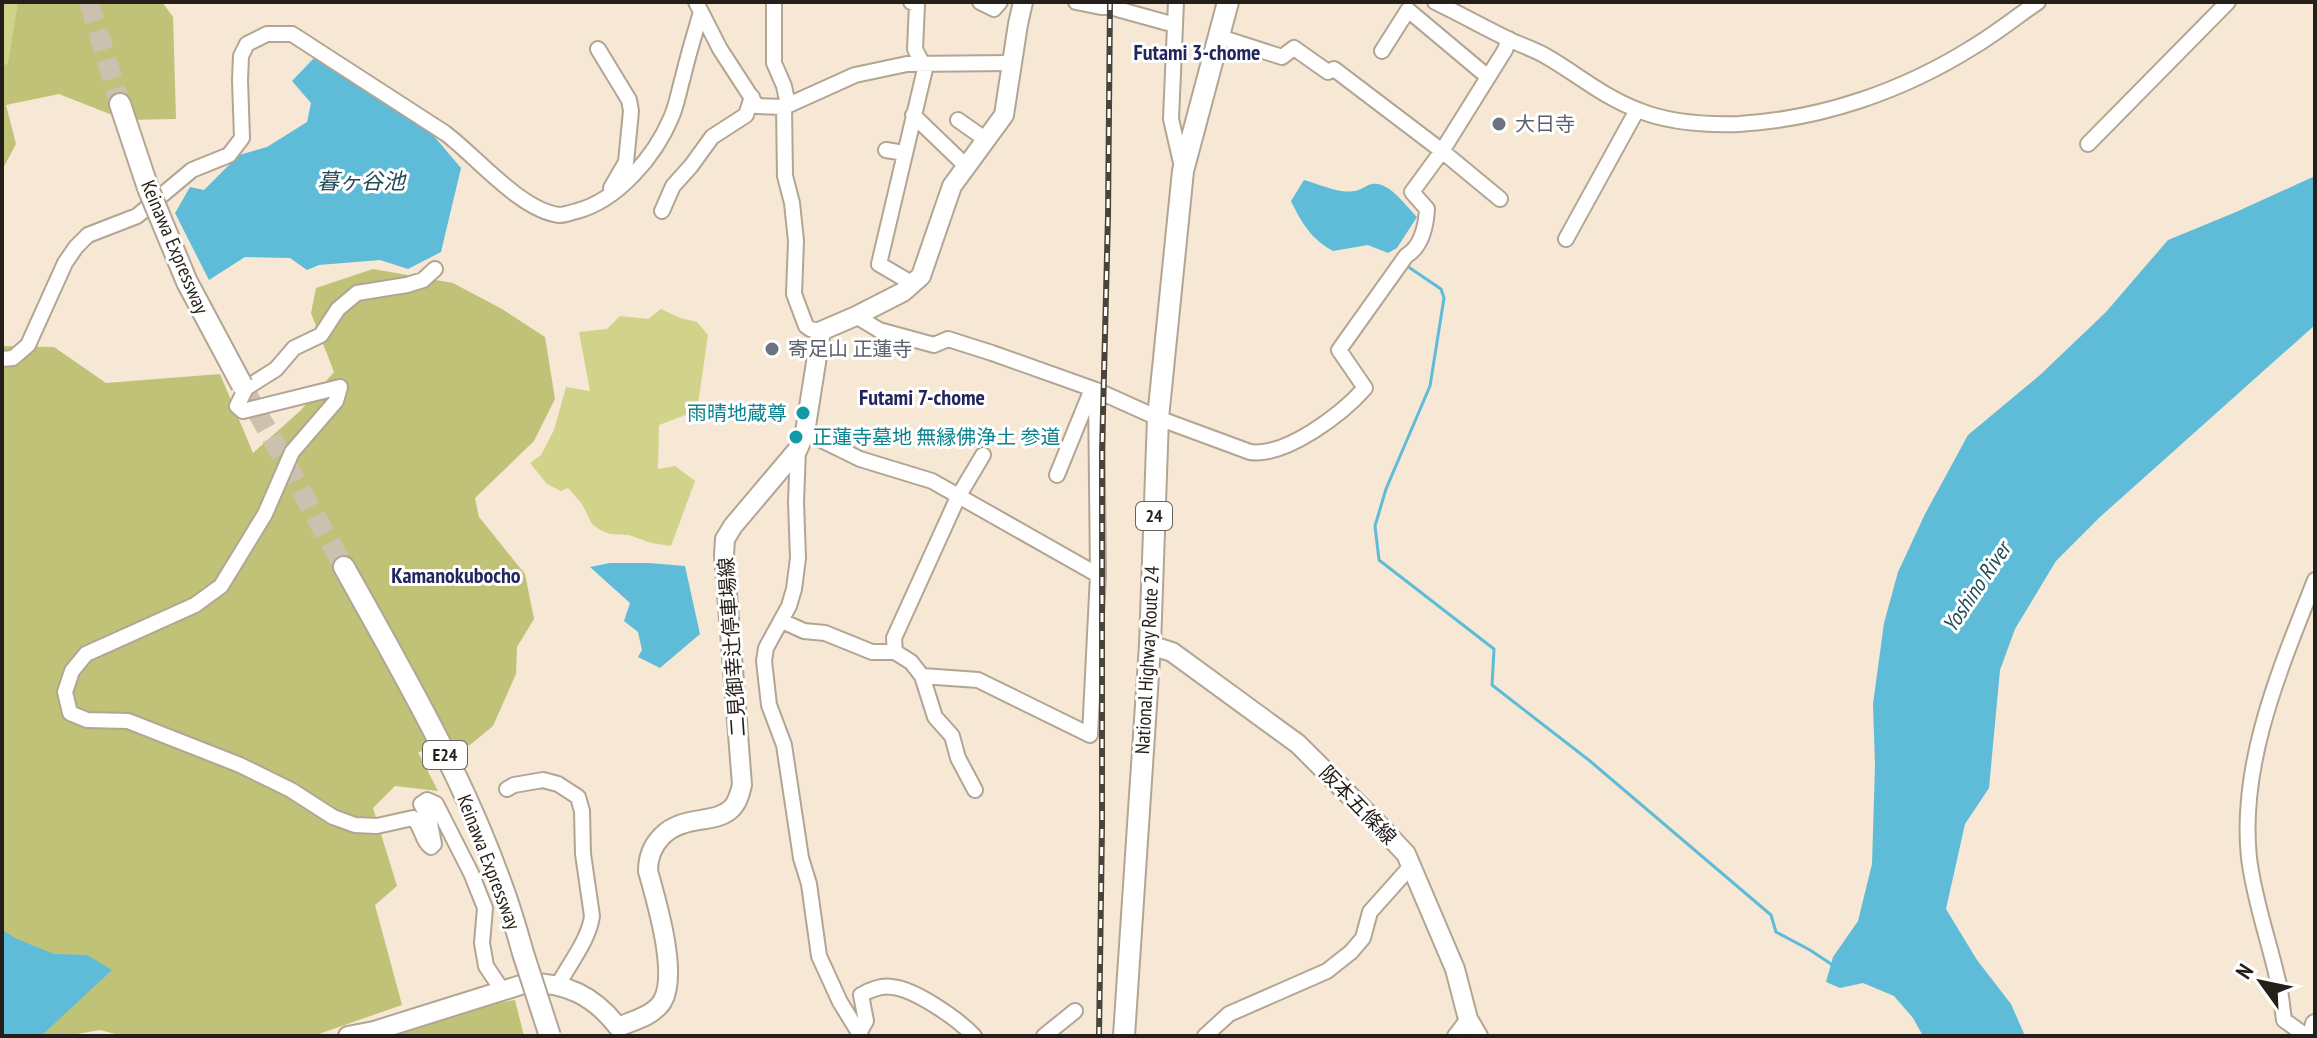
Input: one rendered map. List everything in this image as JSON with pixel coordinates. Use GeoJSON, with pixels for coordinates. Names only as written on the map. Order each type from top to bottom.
{"type":"FeatureCollection","features":[{"type":"Feature","properties":{"kind":"highway","name":"National Highway Route 24"},"geometry":{"type":"LineString","coordinates":[[1124,1036],[1150,645],[1158,418],[1183,171],[1228,2]]}},
{"type":"Feature","properties":{"kind":"highway","name":"Keinawa Expressway"},"geometry":{"type":"LineString","coordinates":[[120,104],[148,188],[187,282],[242,385]]}},
{"type":"Feature","properties":{"kind":"highway","name":"Keinawa Expressway"},"geometry":{"type":"LineString","coordinates":[[344,567],[459,782],[503,888],[551,1035]]}},
{"type":"Feature","properties":{"kind":"main road"},"geometry":{"type":"LineString","coordinates":[[801,440],[821,331],[856,316],[913,284],[925,267],[952,186],[1004,115],[1023,2]]}},
{"type":"Feature","properties":{"kind":"main road","name":"二見御幸辻停車場線"},"geometry":{"type":"LineString","coordinates":[[348,1036],[374,1031],[527,983],[558,985],[579,992],[597,1003],[620,1031],[656,1008],[667,984],[664,935],[648,871],[651,850],[657,840],[676,825],[718,816],[734,807],[742,785],[725,539],[801,440]]}},
{"type":"Feature","properties":{"kind":"main road","name":"阪本五條線"},"geometry":{"type":"LineString","coordinates":[[1150,645],[1172,652],[1298,744],[1406,854],[1455,969],[1468,1019],[1478,1036]]}},
{"type":"Feature","properties":{"kind":"main road"},"geometry":{"type":"LineString","coordinates":[[2312,1036],[2315,1024]]}},
{"type":"Feature","properties":{"kind":"street"},"geometry":{"type":"LineString","coordinates":[[774,2],[774,63],[784,86],[785,176],[796,241],[794,294],[806,326],[821,331]]}},
{"type":"Feature","properties":{"kind":"street"},"geometry":{"type":"LineString","coordinates":[[911,2],[917,4],[915,49],[925,69],[879,264],[913,284]]}},
{"type":"Feature","properties":{"kind":"street"},"geometry":{"type":"LineString","coordinates":[[980,2],[994,9],[1000,2]]}},
{"type":"Feature","properties":{"kind":"street"},"geometry":{"type":"LineString","coordinates":[[1076,2],[1110,7],[1175,25]]}},
{"type":"Feature","properties":{"kind":"street"},"geometry":{"type":"LineString","coordinates":[[1176,2],[1171,119],[1183,171]]}},
{"type":"Feature","properties":{"kind":"street"},"geometry":{"type":"LineString","coordinates":[[1435,2],[1542,53],[1603,94],[1637,110],[1661,118],[1722,125],[1774,122],[1819,113],[1878,95],[1919,77],[1973,47],[2038,2]]}},
{"type":"Feature","properties":{"kind":"street"},"geometry":{"type":"LineString","coordinates":[[2088,144],[2228,2]]}},
{"type":"Feature","properties":{"kind":"street"},"geometry":{"type":"LineString","coordinates":[[699,7],[720,49],[757,106],[786,106],[855,75],[921,62],[1011,63]]}},
{"type":"Feature","properties":{"kind":"street"},"geometry":{"type":"LineString","coordinates":[[2,359],[13,358],[28,345],[65,263],[88,235],[137,216],[192,170],[229,155],[242,138],[241,56],[247,44],[267,34],[292,34],[445,133],[501,183],[538,207],[561,215],[588,208],[605,198],[633,174],[659,142],[672,117],[699,7]]}},
{"type":"Feature","properties":{"kind":"street"},"geometry":{"type":"LineString","coordinates":[[1382,51],[1408,10],[1488,77]]}},
{"type":"Feature","properties":{"kind":"street"},"geometry":{"type":"LineString","coordinates":[[1220,37],[1282,57],[1294,48],[1328,72],[1334,69],[1500,199]]}},
{"type":"Feature","properties":{"kind":"street"},"geometry":{"type":"LineString","coordinates":[[856,316],[879,330],[934,345],[948,339],[1094,390],[1232,446],[1259,453],[1312,432],[1365,388],[1339,350],[1402,261],[1415,251],[1426,223],[1427,209],[1412,192],[1442,151],[1509,39]]}},
{"type":"Feature","properties":{"kind":"street"},"geometry":{"type":"LineString","coordinates":[[598,49],[629,100],[631,111],[626,162],[605,198]]}},
{"type":"Feature","properties":{"kind":"street"},"geometry":{"type":"LineString","coordinates":[[662,211],[673,186],[712,137],[746,115],[752,97]]}},
{"type":"Feature","properties":{"kind":"street"},"geometry":{"type":"LineString","coordinates":[[1566,239],[1637,110]]}},
{"type":"Feature","properties":{"kind":"street"},"geometry":{"type":"LineString","coordinates":[[913,115],[966,166]]}},
{"type":"Feature","properties":{"kind":"street"},"geometry":{"type":"LineString","coordinates":[[958,120],[985,139]]}},
{"type":"Feature","properties":{"kind":"street"},"geometry":{"type":"LineString","coordinates":[[886,150],[904,153]]}},
{"type":"Feature","properties":{"kind":"street"},"geometry":{"type":"LineString","coordinates":[[435,269],[415,283],[357,293],[338,309],[321,335],[294,348],[276,369],[246,388],[237,406],[243,411],[340,387],[336,401],[292,452],[265,514],[221,586],[195,605],[86,654],[72,671],[65,692],[70,713],[87,720],[128,721],[240,765],[291,790],[333,817],[355,825],[377,826],[413,818],[431,847],[434,844],[429,818],[421,804],[427,800],[436,804],[485,908],[482,943],[486,966],[502,990]]}},
{"type":"Feature","properties":{"kind":"street"},"geometry":{"type":"LineString","coordinates":[[1057,475],[1094,390]]}},
{"type":"Feature","properties":{"kind":"street"},"geometry":{"type":"LineString","coordinates":[[922,676],[978,680],[1090,735],[1098,575],[1094,390]]}},
{"type":"Feature","properties":{"kind":"street"},"geometry":{"type":"LineString","coordinates":[[860,1034],[840,1002],[819,956],[784,745],[769,705],[764,661],[766,648],[782,621],[794,589],[798,558],[796,502],[801,440],[932,481],[1098,575]]}},
{"type":"Feature","properties":{"kind":"street"},"geometry":{"type":"LineString","coordinates":[[895,652],[894,638],[958,497],[983,455]]}},
{"type":"Feature","properties":{"kind":"street"},"geometry":{"type":"LineString","coordinates":[[2306,1036],[2284,1020],[2249,857],[2249,792],[2268,710],[2315,580]]}},
{"type":"Feature","properties":{"kind":"street"},"geometry":{"type":"LineString","coordinates":[[782,621],[804,631],[825,633],[872,652],[895,652],[911,662],[922,676],[935,717],[952,736],[958,758],[975,790]]}},
{"type":"Feature","properties":{"kind":"street"},"geometry":{"type":"LineString","coordinates":[[507,789],[543,780],[558,784],[578,797],[582,811],[583,854],[592,916],[590,926],[558,985]]}},
{"type":"Feature","properties":{"kind":"street"},"geometry":{"type":"LineString","coordinates":[[1205,1036],[1229,1014],[1327,971],[1351,952],[1363,938],[1370,912],[1411,866]]}},
{"type":"Feature","properties":{"kind":"street"},"geometry":{"type":"LineString","coordinates":[[860,1034],[866,1021],[861,995],[888,986],[936,1005],[974,1036]]}},
{"type":"Feature","properties":{"kind":"street"},"geometry":{"type":"LineString","coordinates":[[1044,1036],[1075,1011]]}},
{"type":"Feature","properties":{"kind":"street"},"geometry":{"type":"LineString","coordinates":[[1455,1036],[1468,1019]]}},
{"type":"Feature","properties":{"kind":"green space"},"geometry":{"type":"Polygon","coordinates":[[[2,2],[56,2],[2,88],[2,2]]]}},
{"type":"Feature","properties":{"kind":"green space"},"geometry":{"type":"Polygon","coordinates":[[[18,2],[162,2],[173,17],[176,119],[125,120],[59,94],[6,105],[16,144],[2,170],[2,66],[8,64],[18,2]]]}},
{"type":"Feature","properties":{"kind":"green space"},"geometry":{"type":"Polygon","coordinates":[[[373,269],[453,283],[545,337],[555,399],[534,441],[475,498],[479,517],[525,574],[534,619],[517,647],[516,674],[493,726],[470,745],[418,752],[438,791],[395,786],[373,808],[397,886],[375,905],[402,1005],[313,1036],[123,1036],[100,1030],[66,1036],[2,1036],[2,346],[54,347],[106,383],[220,374],[253,453],[300,411],[334,372],[311,313],[316,288],[373,269]]]}},
{"type":"Feature","properties":{"kind":"green space"},"geometry":{"type":"Polygon","coordinates":[[[661,309],[697,322],[708,335],[698,404],[691,413],[659,425],[658,469],[675,466],[695,481],[671,546],[600,530],[592,524],[582,504],[568,488],[561,491],[547,484],[530,463],[541,455],[554,430],[566,387],[590,391],[579,332],[607,329],[620,316],[648,319],[661,309]]]}},
{"type":"Feature","properties":{"kind":"green space"},"geometry":{"type":"Polygon","coordinates":[[[515,1000],[524,1036],[370,1036],[449,1010],[515,1000]]]}},
{"type":"Feature","properties":{"kind":"water","name":"暮ヶ谷池"},"geometry":{"type":"Polygon","coordinates":[[[314,58],[428,129],[461,168],[441,252],[408,269],[380,260],[319,265],[307,270],[290,258],[245,257],[209,280],[175,213],[190,187],[204,190],[239,155],[267,147],[307,122],[311,103],[292,81],[314,58]]]}},
{"type":"Feature","properties":{"kind":"water","name":"Yoshino River"},"geometry":{"type":"Polygon","coordinates":[[[2315,176],[2315,325],[2100,517],[2056,561],[2015,629],[2000,670],[1989,788],[1965,824],[1946,909],[1977,960],[2011,1004],[2025,1036],[1923,1036],[1913,1018],[1894,996],[1863,983],[1840,988],[1826,982],[1833,957],[1858,921],[1872,864],[1873,704],[1884,623],[1898,572],[1968,435],[2040,375],[2106,312],[2168,240],[2315,176]]]}},
{"type":"Feature","properties":{"kind":"water"},"geometry":{"type":"Polygon","coordinates":[[[1304,180],[1348,192],[1372,184],[1385,186],[1417,217],[1397,248],[1388,253],[1368,245],[1333,251],[1308,230],[1291,201],[1304,180]]]}},
{"type":"Feature","properties":{"kind":"water"},"geometry":{"type":"Polygon","coordinates":[[[610,563],[685,566],[700,634],[660,668],[638,657],[642,650],[638,632],[624,621],[630,603],[590,567],[610,563]]]}},
{"type":"Feature","properties":{"kind":"water"},"geometry":{"type":"Polygon","coordinates":[[[2,930],[54,954],[87,955],[112,970],[41,1036],[2,1036],[2,930]]]}},
{"type":"Feature","properties":{"kind":"waterway"},"geometry":{"type":"LineString","coordinates":[[1407,266],[1441,289],[1444,298],[1430,386],[1386,489],[1375,526],[1379,560],[1494,649],[1492,685],[1590,761],[1771,915],[1776,932],[1834,966]]}},
{"type":"Feature","properties":{"kind":"tunnel"},"geometry":{"type":"LineString","coordinates":[[89,2],[120,104]]}},
{"type":"Feature","properties":{"kind":"tunnel"},"geometry":{"type":"LineString","coordinates":[[242,385],[344,567]]}},
{"type":"Feature","properties":{"kind":"railway"},"geometry":{"type":"LineString","coordinates":[[1099,1036],[1102,453],[1110,2]]}},
{"type":"Feature","properties":{"kind":"place","name":"大日寺"},"geometry":{"type":"Point","coordinates":[1499,124]}},
{"type":"Feature","properties":{"kind":"place","name":"寄足山 正蓮寺"},"geometry":{"type":"Point","coordinates":[772,349]}},
{"type":"Feature","properties":{"kind":"place","name":"雨晴地蔵尊"},"geometry":{"type":"Point","coordinates":[803,413]}},
{"type":"Feature","properties":{"kind":"place","name":"正蓮寺墓地 無縁佛浄土 参道"},"geometry":{"type":"Point","coordinates":[796,437]}},
{"type":"Feature","properties":{"kind":"district","name":"Futami 3-chome"},"geometry":{"type":"Point","coordinates":[1197,52]}},
{"type":"Feature","properties":{"kind":"district","name":"Futami 7-chome"},"geometry":{"type":"Point","coordinates":[922,397]}},
{"type":"Feature","properties":{"kind":"district","name":"Kamanokubocho"},"geometry":{"type":"Point","coordinates":[456,575]}}]}
